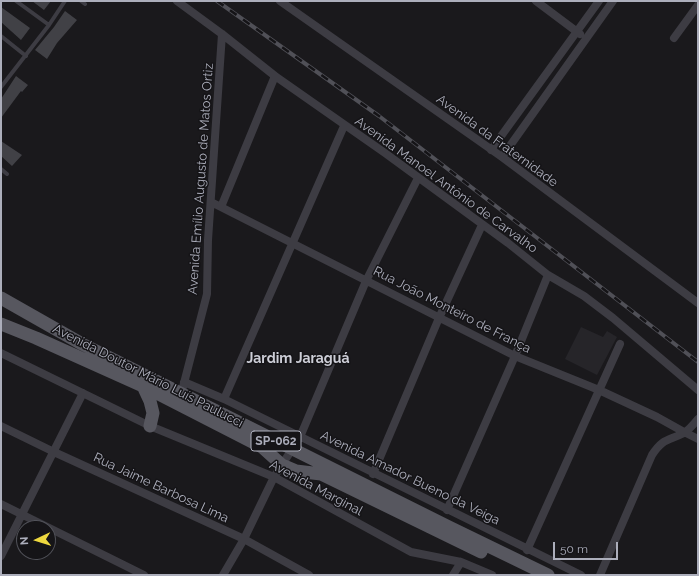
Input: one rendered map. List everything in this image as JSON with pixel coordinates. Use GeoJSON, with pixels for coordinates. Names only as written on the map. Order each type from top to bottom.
{"type":"FeatureCollection","features":[{"type":"Feature","properties":{"kind":"main road","name":"Avenida Doutor Mário Luís Paulucci"},"geometry":{"type":"LineString","coordinates":[[3,300],[82,344],[182,388],[292,449],[548,575]]}},
{"type":"Feature","properties":{"kind":"main road","name":"SP-062"},"geometry":{"type":"LineString","coordinates":[[1,324],[8,319],[12,312],[11,307],[3,300]]}},
{"type":"Feature","properties":{"kind":"main road","name":"Avenida Doutor Mário Luís Paulucci"},"geometry":{"type":"LineString","coordinates":[[1,324],[143,386],[262,446],[282,465],[296,471],[321,474],[445,536],[529,575]]}},
{"type":"Feature","properties":{"kind":"main road"},"geometry":{"type":"LineString","coordinates":[[143,386],[150,401],[153,413],[150,426]]}},
{"type":"Feature","properties":{"kind":"street","name":"Avenida Manoel Antônio de Carvalho"},"geometry":{"type":"LineString","coordinates":[[178,1],[275,76],[418,178],[548,275],[584,296],[613,318],[698,390]]}},
{"type":"Feature","properties":{"kind":"street","name":"Avenida da Fraternidade"},"geometry":{"type":"LineString","coordinates":[[280,1],[502,157],[698,303]]}},
{"type":"Feature","properties":{"kind":"street"},"geometry":{"type":"LineString","coordinates":[[536,1],[586,38]]}},
{"type":"Feature","properties":{"kind":"street"},"geometry":{"type":"LineString","coordinates":[[492,150],[599,1]]}},
{"type":"Feature","properties":{"kind":"street"},"geometry":{"type":"LineString","coordinates":[[502,157],[613,1]]}},
{"type":"Feature","properties":{"kind":"street"},"geometry":{"type":"LineString","coordinates":[[674,38],[698,5]]}},
{"type":"Feature","properties":{"kind":"street","name":"Avenida Emílio Augusto de Matos Ortiz"},"geometry":{"type":"LineString","coordinates":[[182,388],[207,294],[208,240],[222,34]]}},
{"type":"Feature","properties":{"kind":"street"},"geometry":{"type":"LineString","coordinates":[[221,206],[275,76]]}},
{"type":"Feature","properties":{"kind":"street"},"geometry":{"type":"LineString","coordinates":[[224,399],[344,126]]}},
{"type":"Feature","properties":{"kind":"street"},"geometry":{"type":"LineString","coordinates":[[223,575],[244,539],[274,477],[300,437],[366,281],[418,178]]}},
{"type":"Feature","properties":{"kind":"street","name":"Rua João Monteiro de França"},"geometry":{"type":"LineString","coordinates":[[211,202],[515,356],[599,390],[657,417],[698,439]]}},
{"type":"Feature","properties":{"kind":"street"},"geometry":{"type":"LineString","coordinates":[[374,474],[439,318],[482,225]]}},
{"type":"Feature","properties":{"kind":"street"},"geometry":{"type":"LineString","coordinates":[[447,510],[515,356],[548,275]]}},
{"type":"Feature","properties":{"kind":"street"},"geometry":{"type":"LineString","coordinates":[[527,550],[620,344]]}},
{"type":"Feature","properties":{"kind":"street","name":"Avenida Marginal"},"geometry":{"type":"LineString","coordinates":[[1,353],[150,426],[274,477],[411,552],[461,562],[492,575]]}},
{"type":"Feature","properties":{"kind":"street","name":"Avenida Amador Bueno da Veiga"},"geometry":{"type":"LineString","coordinates":[[182,388],[224,399],[527,550],[581,575]]}},
{"type":"Feature","properties":{"kind":"street"},"geometry":{"type":"LineString","coordinates":[[1,556],[83,393]]}},
{"type":"Feature","properties":{"kind":"street"},"geometry":{"type":"LineString","coordinates":[[600,575],[652,455],[659,445],[667,439],[684,432],[698,419]]}},
{"type":"Feature","properties":{"kind":"street","name":"Rua Jaime Barbosa Lima"},"geometry":{"type":"LineString","coordinates":[[1,426],[54,452],[244,539],[308,575]]}},
{"type":"Feature","properties":{"kind":"street"},"geometry":{"type":"LineString","coordinates":[[1,504],[144,575]]}},
{"type":"Feature","properties":{"kind":"street"},"geometry":{"type":"LineString","coordinates":[[453,575],[461,562]]}},
{"type":"Feature","properties":{"kind":"lane"},"geometry":{"type":"LineString","coordinates":[[16,1],[49,25]]}},
{"type":"Feature","properties":{"kind":"lane"},"geometry":{"type":"LineString","coordinates":[[2,85],[26,56],[65,1]]}},
{"type":"Feature","properties":{"kind":"lane"},"geometry":{"type":"LineString","coordinates":[[81,1],[84,4]]}},
{"type":"Feature","properties":{"kind":"lane"},"geometry":{"type":"LineString","coordinates":[[1,36],[26,56]]}},
{"type":"Feature","properties":{"kind":"lane"},"geometry":{"type":"LineString","coordinates":[[1,170],[7,174]]}},
{"type":"Feature","properties":{"kind":"shaded area"},"geometry":{"type":"Polygon","coordinates":[[[581,327],[603,337],[607,331],[617,337],[597,375],[565,359],[581,327]]]}},
{"type":"Feature","properties":{"kind":"building"},"geometry":{"type":"Polygon","coordinates":[[[32,1],[51,1],[44,10],[32,1]]]}},
{"type":"Feature","properties":{"kind":"building"},"geometry":{"type":"Polygon","coordinates":[[[1,7],[30,28],[21,40],[1,22],[1,7]]]}},
{"type":"Feature","properties":{"kind":"building"},"geometry":{"type":"Polygon","coordinates":[[[65,11],[77,20],[57,43],[47,59],[35,50],[65,11]]]}},
{"type":"Feature","properties":{"kind":"building"},"geometry":{"type":"Polygon","coordinates":[[[16,76],[28,85],[22,92],[21,91],[1,118],[1,99],[16,76]]]}},
{"type":"Feature","properties":{"kind":"building"},"geometry":{"type":"Polygon","coordinates":[[[1,141],[22,155],[12,166],[1,156],[1,141]]]}},
{"type":"Feature","properties":{"kind":"railway"},"geometry":{"type":"LineString","coordinates":[[217,1],[379,116],[698,362]]}},
{"type":"Feature","properties":{"kind":"district","name":"Jardim Jaraguá"},"geometry":{"type":"Point","coordinates":[298,359]}}]}
